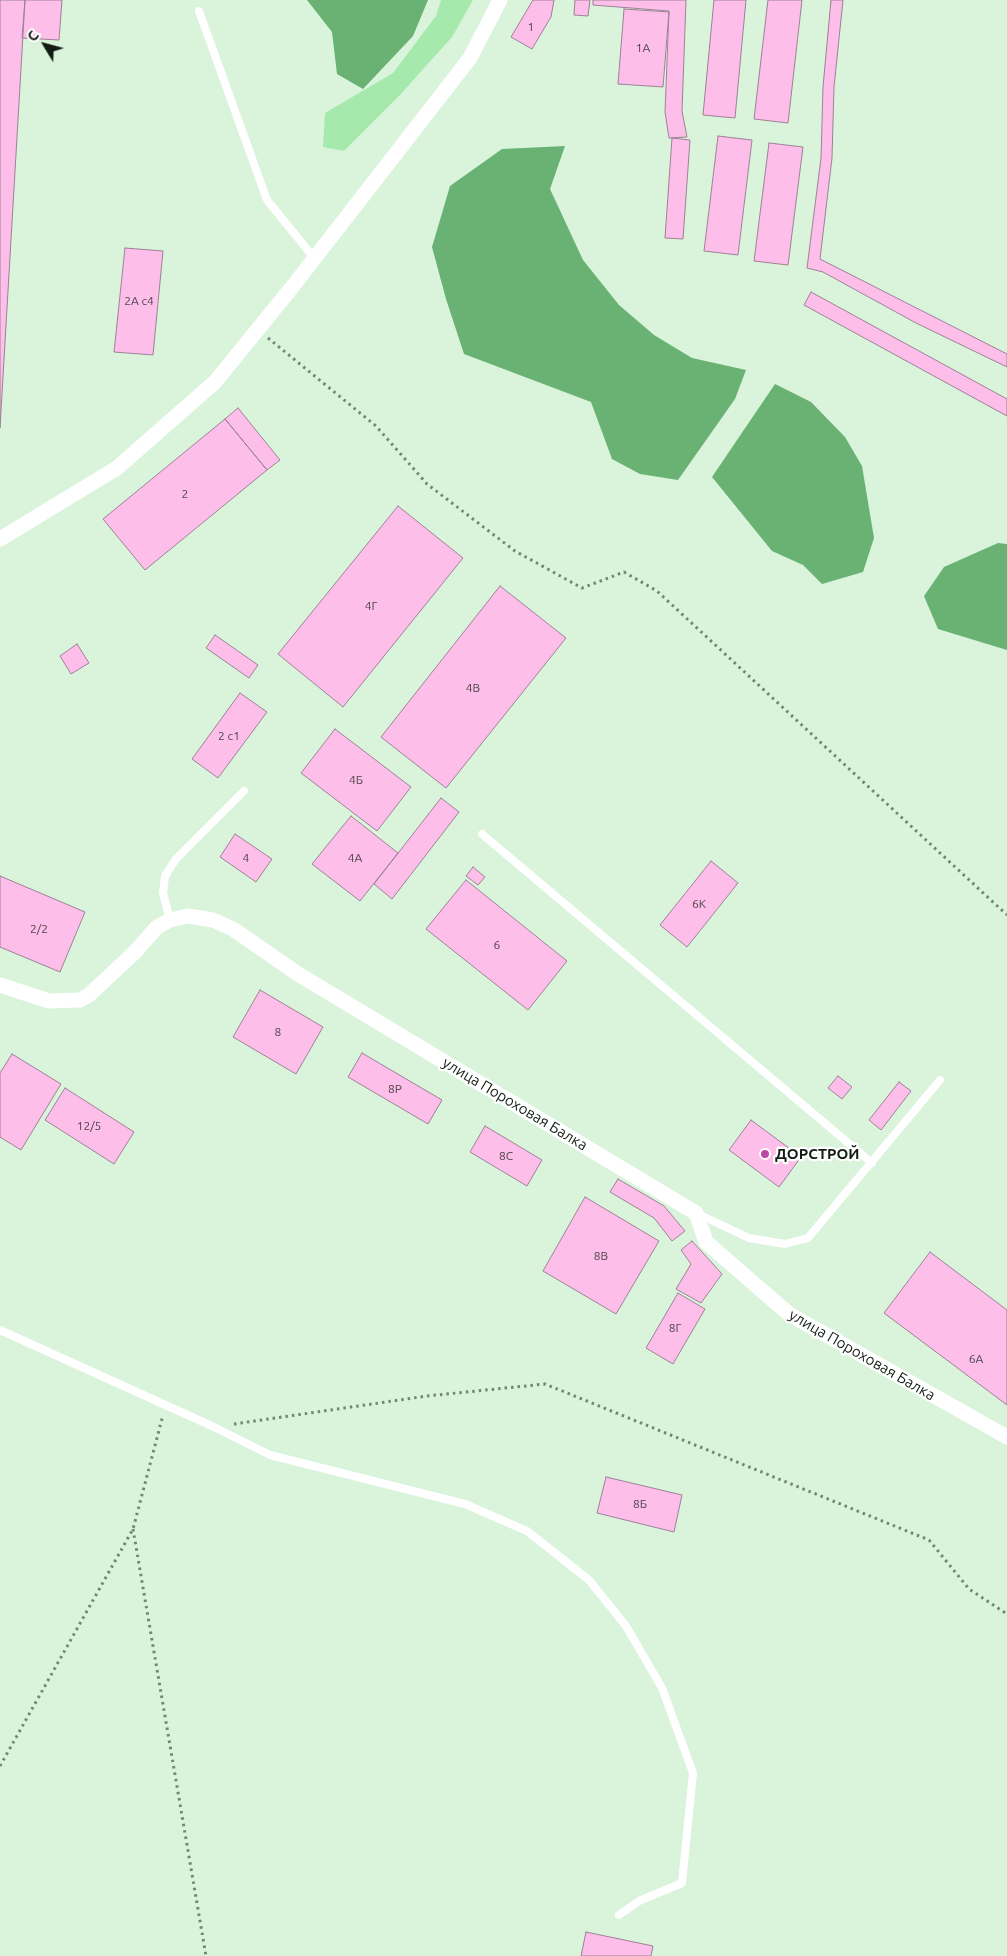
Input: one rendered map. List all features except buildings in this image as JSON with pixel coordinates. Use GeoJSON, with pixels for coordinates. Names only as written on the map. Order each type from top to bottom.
{"type":"FeatureCollection","features":[{"type":"Feature","properties":{"kind":"street"},"geometry":{"type":"LineString","coordinates":[[0,539],[117,468],[216,382],[315,259],[470,58],[500,0]]}},
{"type":"Feature","properties":{"kind":"street","name":"улица Пороховая Балка"},"geometry":{"type":"LineString","coordinates":[[0,985],[49,1001],[80,1000],[89,996],[135,952],[157,927],[170,920],[188,916],[213,920],[233,929],[298,974],[696,1213],[706,1242],[789,1314],[1007,1437]]}},
{"type":"Feature","properties":{"kind":"lane"},"geometry":{"type":"LineString","coordinates":[[199,12],[267,200],[315,259]]}},
{"type":"Feature","properties":{"kind":"lane"},"geometry":{"type":"LineString","coordinates":[[170,920],[163,893],[166,876],[176,859],[244,791]]}},
{"type":"Feature","properties":{"kind":"lane"},"geometry":{"type":"LineString","coordinates":[[482,834],[872,1163]]}},
{"type":"Feature","properties":{"kind":"lane"},"geometry":{"type":"LineString","coordinates":[[696,1213],[749,1238],[785,1244],[808,1238],[940,1080]]}},
{"type":"Feature","properties":{"kind":"lane"},"geometry":{"type":"LineString","coordinates":[[0,1330],[214,1427],[270,1455],[465,1504],[527,1531],[589,1580],[626,1626],[662,1688],[693,1773],[682,1883],[639,1901],[619,1915]]}},
{"type":"Feature","properties":{"kind":"path"},"geometry":{"type":"LineString","coordinates":[[258,330],[376,426],[428,484],[515,551],[582,588],[624,572],[658,590],[1007,915]]}},
{"type":"Feature","properties":{"kind":"path"},"geometry":{"type":"LineString","coordinates":[[214,1427],[427,1396],[545,1384],[928,1540],[968,1589],[1007,1614]]}},
{"type":"Feature","properties":{"kind":"path"},"geometry":{"type":"LineString","coordinates":[[0,1766],[134,1528],[166,1405]]}},
{"type":"Feature","properties":{"kind":"path"},"geometry":{"type":"LineString","coordinates":[[134,1528],[206,1956]]}},
{"type":"Feature","properties":{"kind":"shaded area"},"geometry":{"type":"Polygon","coordinates":[[[307,0],[428,0],[413,36],[363,89],[337,74],[332,32],[307,0]]]}},
{"type":"Feature","properties":{"kind":"shaded area"},"geometry":{"type":"Polygon","coordinates":[[[441,0],[473,0],[452,37],[399,96],[344,151],[323,147],[325,113],[393,73],[436,16],[441,0]]]}},
{"type":"Feature","properties":{"kind":"shaded area"},"geometry":{"type":"Polygon","coordinates":[[[565,146],[550,189],[583,260],[619,305],[654,335],[692,358],[746,370],[735,399],[678,480],[640,474],[612,459],[591,402],[464,354],[432,247],[450,186],[502,149],[565,146]]]}},
{"type":"Feature","properties":{"kind":"shaded area"},"geometry":{"type":"Polygon","coordinates":[[[775,384],[811,402],[845,437],[862,466],[874,538],[863,572],[822,584],[803,565],[772,551],[712,477],[775,384]]]}},
{"type":"Feature","properties":{"kind":"shaded area"},"geometry":{"type":"Polygon","coordinates":[[[998,543],[1007,544],[1007,650],[938,629],[924,596],[944,567],[998,543]]]}},
{"type":"Feature","properties":{"kind":"place","name":"ДОРСТРОЙ"},"geometry":{"type":"Point","coordinates":[765,1154]}}]}
